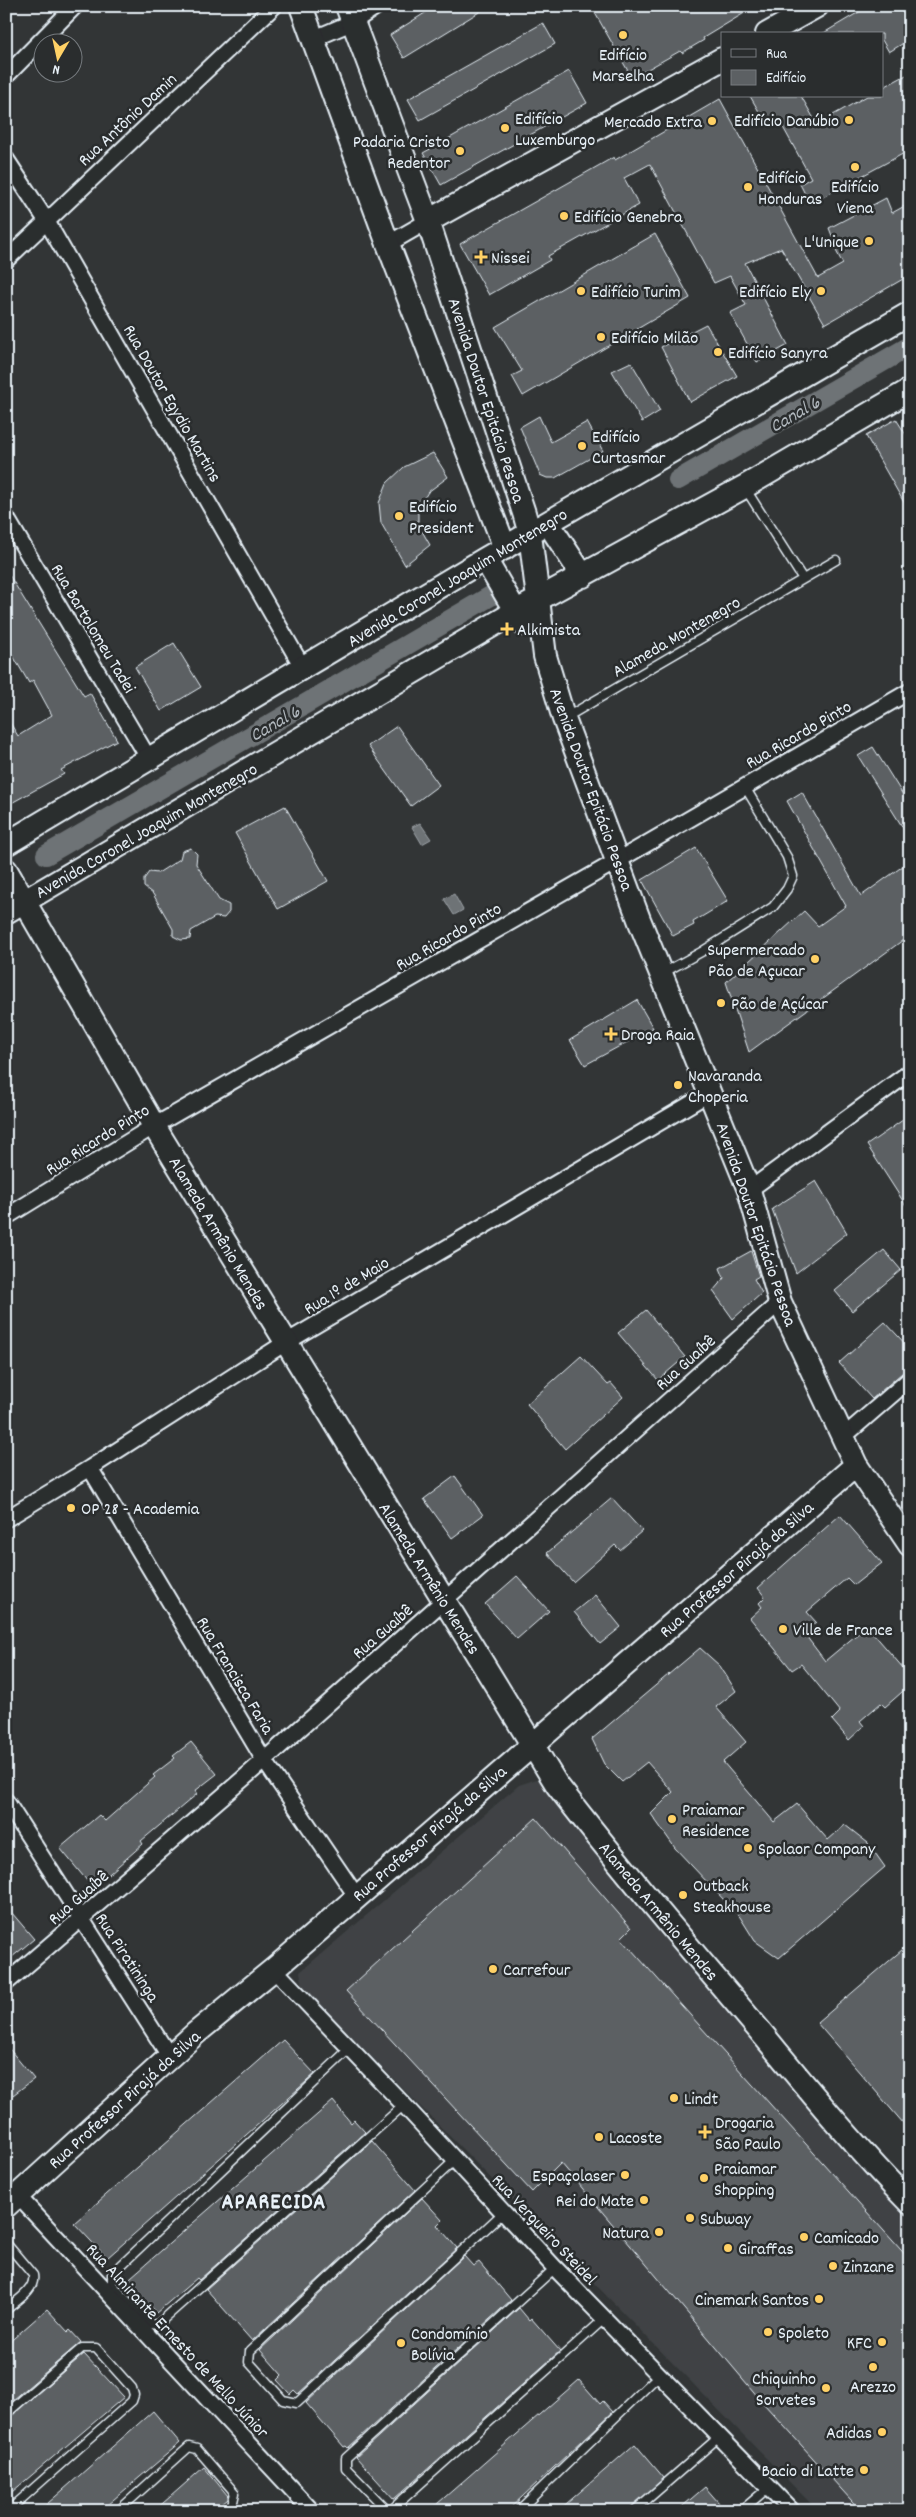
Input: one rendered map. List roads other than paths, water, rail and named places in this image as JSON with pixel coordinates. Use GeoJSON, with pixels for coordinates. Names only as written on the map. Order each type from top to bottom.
{"type":"FeatureCollection","features":[{"type":"Feature","properties":{"kind":"main road","name":"Avenida Doutor Epitácio Pessoa"},"geometry":{"type":"LineString","coordinates":[[301,6],[388,244],[505,548]]}},
{"type":"Feature","properties":{"kind":"main road"},"geometry":{"type":"LineString","coordinates":[[771,32],[817,6]]}},
{"type":"Feature","properties":{"kind":"main road","name":"Avenida Doutor Epitácio Pessoa"},"geometry":{"type":"LineString","coordinates":[[350,14],[428,221],[541,534],[537,601],[545,656],[564,719],[617,861],[749,1190],[780,1302],[856,1465],[910,1545]]}},
{"type":"Feature","properties":{"kind":"main road"},"geometry":{"type":"LineString","coordinates":[[428,221],[721,60]]}},
{"type":"Feature","properties":{"kind":"main road","name":"Avenida Coronel Joaquim Montenegro"},"geometry":{"type":"LineString","coordinates":[[6,844],[303,668],[488,566],[505,548],[541,534],[910,313]]}},
{"type":"Feature","properties":{"kind":"main road","name":"Avenida Coronel Joaquim Montenegro"},"geometry":{"type":"LineString","coordinates":[[13,892],[515,612],[744,487],[910,390]]}},
{"type":"Feature","properties":{"kind":"main road"},"geometry":{"type":"LineString","coordinates":[[541,534],[583,576]]}},
{"type":"Feature","properties":{"kind":"main road"},"geometry":{"type":"LineString","coordinates":[[488,566],[515,612],[545,656]]}},
{"type":"Feature","properties":{"kind":"main road","name":"Alameda Armênio Mendes"},"geometry":{"type":"LineString","coordinates":[[13,892],[285,1343],[445,1600],[557,1785],[606,1848],[826,2112],[870,2163],[910,2202]]}},
{"type":"Feature","properties":{"kind":"main road","name":"Rua Professor Pirajá da Silva"},"geometry":{"type":"LineString","coordinates":[[12,2200],[196,2033],[274,1970],[531,1744],[856,1465]]}},
{"type":"Feature","properties":{"kind":"street"},"geometry":{"type":"LineString","coordinates":[[6,76],[75,6]]}},
{"type":"Feature","properties":{"kind":"street","name":"Rua Antônio Damin"},"geometry":{"type":"LineString","coordinates":[[6,260],[46,220],[274,6]]}},
{"type":"Feature","properties":{"kind":"street"},"geometry":{"type":"LineString","coordinates":[[313,39],[350,14],[377,6]]}},
{"type":"Feature","properties":{"kind":"street","name":"Rua Doutor Egydio Martins"},"geometry":{"type":"LineString","coordinates":[[6,159],[46,220],[303,668]]}},
{"type":"Feature","properties":{"kind":"street"},"geometry":{"type":"LineString","coordinates":[[388,244],[428,221]]}},
{"type":"Feature","properties":{"kind":"street","name":"Rua Bartolomeu Tadei"},"geometry":{"type":"LineString","coordinates":[[6,517],[149,759]]}},
{"type":"Feature","properties":{"kind":"street","name":"Rua Ricardo Pinto"},"geometry":{"type":"LineString","coordinates":[[6,1217],[154,1126],[617,861],[910,690]]}},
{"type":"Feature","properties":{"kind":"street"},"geometry":{"type":"LineString","coordinates":[[749,1190],[910,1072]]}},
{"type":"Feature","properties":{"kind":"street","name":"Rua 1º de Maio"},"geometry":{"type":"LineString","coordinates":[[6,1519],[90,1468],[285,1343],[710,1092]]}},
{"type":"Feature","properties":{"kind":"street","name":"Rua Guaíbê"},"geometry":{"type":"LineString","coordinates":[[6,1983],[264,1760],[780,1302]]}},
{"type":"Feature","properties":{"kind":"street"},"geometry":{"type":"LineString","coordinates":[[843,1437],[910,1379]]}},
{"type":"Feature","properties":{"kind":"street","name":"Rua Francisca Faria"},"geometry":{"type":"LineString","coordinates":[[90,1468],[264,1760],[356,1897]]}},
{"type":"Feature","properties":{"kind":"street","name":"Rua Piratininga"},"geometry":{"type":"LineString","coordinates":[[6,1801],[170,2058]]}},
{"type":"Feature","properties":{"kind":"street","name":"Rua Vergueiro Steidel"},"geometry":{"type":"LineString","coordinates":[[274,1970],[404,2105],[555,2268],[792,2511]]}},
{"type":"Feature","properties":{"kind":"street","name":"Rua Almirante Ernesto de Mello Júnior"},"geometry":{"type":"LineString","coordinates":[[12,2200],[312,2511]]}},
{"type":"Feature","properties":{"kind":"lane"},"geometry":{"type":"LineString","coordinates":[[744,487],[803,579]]}},
{"type":"Feature","properties":{"kind":"lane","name":"Alameda Montenegro"},"geometry":{"type":"LineString","coordinates":[[564,719],[836,560]]}},
{"type":"Feature","properties":{"kind":"lane"},"geometry":{"type":"LineString","coordinates":[[662,973],[703,951],[773,907],[787,890],[793,876],[787,857],[745,786]]}},
{"type":"Feature","properties":{"kind":"lane"},"geometry":{"type":"LineString","coordinates":[[350,2048],[112,2274],[112,2284],[147,2323],[157,2325],[404,2105]]}},
{"type":"Feature","properties":{"kind":"lane"},"geometry":{"type":"LineString","coordinates":[[455,2160],[250,2351],[249,2362],[283,2400],[297,2403],[504,2212]]}},
{"type":"Feature","properties":{"kind":"lane"},"geometry":{"type":"LineString","coordinates":[[6,2243],[33,2276],[34,2282],[32,2287],[6,2310]]}},
{"type":"Feature","properties":{"kind":"lane"},"geometry":{"type":"LineString","coordinates":[[555,2268],[346,2458],[346,2468],[386,2509],[391,2510],[604,2319]]}},
{"type":"Feature","properties":{"kind":"lane"},"geometry":{"type":"LineString","coordinates":[[6,2414],[82,2348],[89,2346],[96,2348],[132,2388],[134,2395],[132,2401],[8,2511]]}},
{"type":"Feature","properties":{"kind":"lane"},"geometry":{"type":"LineString","coordinates":[[518,2511],[659,2375]]}},
{"type":"Feature","properties":{"kind":"lane"},"geometry":{"type":"LineString","coordinates":[[634,2511],[719,2436]]}},
{"type":"Feature","properties":{"kind":"lane"},"geometry":{"type":"LineString","coordinates":[[118,2511],[189,2447],[197,2449],[235,2493],[232,2506],[226,2511]]}},
{"type":"Feature","properties":{"kind":"lane"},"geometry":{"type":"LineString","coordinates":[[742,2511],[768,2487]]}},
{"type":"Feature","properties":{"kind":"waterway","name":"Canal 6"},"geometry":{"type":"LineString","coordinates":[[678,480],[910,346]]}},
{"type":"Feature","properties":{"kind":"waterway","name":"Canal 6"},"geometry":{"type":"LineString","coordinates":[[46,855],[501,590]]}},
{"type":"Feature","properties":{"kind":"place","name":"Edifício Marselha"},"geometry":{"type":"Point","coordinates":[623,35]}},
{"type":"Feature","properties":{"kind":"place","name":"Edifício Danúbio"},"geometry":{"type":"Point","coordinates":[849,120]}},
{"type":"Feature","properties":{"kind":"place","name":"Mercado Extra"},"geometry":{"type":"Point","coordinates":[712,121]}},
{"type":"Feature","properties":{"kind":"place","name":"Edifício Luxemburgo"},"geometry":{"type":"Point","coordinates":[505,128]}},
{"type":"Feature","properties":{"kind":"place","name":"Padaria Cristo Redentor"},"geometry":{"type":"Point","coordinates":[460,151]}},
{"type":"Feature","properties":{"kind":"place","name":"Edifício Viena"},"geometry":{"type":"Point","coordinates":[855,167]}},
{"type":"Feature","properties":{"kind":"place","name":"Edifício Honduras"},"geometry":{"type":"Point","coordinates":[748,187]}},
{"type":"Feature","properties":{"kind":"place","name":"Edifício Genebra"},"geometry":{"type":"Point","coordinates":[564,216]}},
{"type":"Feature","properties":{"kind":"place","name":"L'Unique"},"geometry":{"type":"Point","coordinates":[869,241]}},
{"type":"Feature","properties":{"kind":"place","name":"Nissei"},"geometry":{"type":"Point","coordinates":[481,257]}},
{"type":"Feature","properties":{"kind":"place","name":"Edifício Turim"},"geometry":{"type":"Point","coordinates":[581,291]}},
{"type":"Feature","properties":{"kind":"place","name":"Edifício Ely"},"geometry":{"type":"Point","coordinates":[821,291]}},
{"type":"Feature","properties":{"kind":"place","name":"Edifício Milão"},"geometry":{"type":"Point","coordinates":[601,337]}},
{"type":"Feature","properties":{"kind":"place","name":"Edifício Sanyra"},"geometry":{"type":"Point","coordinates":[718,352]}},
{"type":"Feature","properties":{"kind":"place","name":"Edifício Curtasmar"},"geometry":{"type":"Point","coordinates":[582,446]}},
{"type":"Feature","properties":{"kind":"place","name":"Edifício President"},"geometry":{"type":"Point","coordinates":[399,516]}},
{"type":"Feature","properties":{"kind":"place","name":"Alkimista"},"geometry":{"type":"Point","coordinates":[507,629]}},
{"type":"Feature","properties":{"kind":"place","name":"Supermercado Pão de Açucar"},"geometry":{"type":"Point","coordinates":[815,959]}},
{"type":"Feature","properties":{"kind":"place","name":"Pão de Açúcar"},"geometry":{"type":"Point","coordinates":[721,1003]}},
{"type":"Feature","properties":{"kind":"place","name":"Droga Raia"},"geometry":{"type":"Point","coordinates":[611,1034]}},
{"type":"Feature","properties":{"kind":"place","name":"Navaranda Choperia"},"geometry":{"type":"Point","coordinates":[678,1085]}},
{"type":"Feature","properties":{"kind":"place","name":"OP 28 - Academia"},"geometry":{"type":"Point","coordinates":[71,1508]}},
{"type":"Feature","properties":{"kind":"place","name":"Ville de France"},"geometry":{"type":"Point","coordinates":[783,1629]}},
{"type":"Feature","properties":{"kind":"place","name":"Praiamar Residence"},"geometry":{"type":"Point","coordinates":[672,1819]}},
{"type":"Feature","properties":{"kind":"place","name":"Spolaor Company"},"geometry":{"type":"Point","coordinates":[748,1848]}},
{"type":"Feature","properties":{"kind":"place","name":"Outback Steakhouse"},"geometry":{"type":"Point","coordinates":[683,1895]}},
{"type":"Feature","properties":{"kind":"place","name":"Carrefour"},"geometry":{"type":"Point","coordinates":[493,1969]}},
{"type":"Feature","properties":{"kind":"place","name":"Lindt"},"geometry":{"type":"Point","coordinates":[674,2098]}},
{"type":"Feature","properties":{"kind":"place","name":"Drogaria São Paulo"},"geometry":{"type":"Point","coordinates":[705,2132]}},
{"type":"Feature","properties":{"kind":"place","name":"Lacoste"},"geometry":{"type":"Point","coordinates":[599,2137]}},
{"type":"Feature","properties":{"kind":"place","name":"Espaçolaser"},"geometry":{"type":"Point","coordinates":[625,2175]}},
{"type":"Feature","properties":{"kind":"place","name":"Praiamar Shopping"},"geometry":{"type":"Point","coordinates":[704,2178]}},
{"type":"Feature","properties":{"kind":"place","name":"Rei do Mate"},"geometry":{"type":"Point","coordinates":[644,2200]}},
{"type":"Feature","properties":{"kind":"place","name":"Subway"},"geometry":{"type":"Point","coordinates":[690,2218]}},
{"type":"Feature","properties":{"kind":"place","name":"Natura"},"geometry":{"type":"Point","coordinates":[659,2232]}},
{"type":"Feature","properties":{"kind":"place","name":"Camicado"},"geometry":{"type":"Point","coordinates":[804,2237]}},
{"type":"Feature","properties":{"kind":"place","name":"Giraffas"},"geometry":{"type":"Point","coordinates":[728,2248]}},
{"type":"Feature","properties":{"kind":"place","name":"Zinzane"},"geometry":{"type":"Point","coordinates":[833,2266]}},
{"type":"Feature","properties":{"kind":"place","name":"Cinemark Santos"},"geometry":{"type":"Point","coordinates":[819,2299]}},
{"type":"Feature","properties":{"kind":"place","name":"Spoleto"},"geometry":{"type":"Point","coordinates":[768,2332]}},
{"type":"Feature","properties":{"kind":"place","name":"KFC"},"geometry":{"type":"Point","coordinates":[882,2342]}},
{"type":"Feature","properties":{"kind":"place","name":"Condomínio Bolívia"},"geometry":{"type":"Point","coordinates":[401,2343]}},
{"type":"Feature","properties":{"kind":"place","name":"Arezzo"},"geometry":{"type":"Point","coordinates":[873,2367]}},
{"type":"Feature","properties":{"kind":"place","name":"Chiquinho Sorvetes"},"geometry":{"type":"Point","coordinates":[826,2388]}},
{"type":"Feature","properties":{"kind":"place","name":"Adidas"},"geometry":{"type":"Point","coordinates":[882,2432]}},
{"type":"Feature","properties":{"kind":"place","name":"Bacio di Latte"},"geometry":{"type":"Point","coordinates":[864,2470]}},
{"type":"Feature","properties":{"kind":"district","name":"APARECIDA"},"geometry":{"type":"Point","coordinates":[274,2200]}}]}
